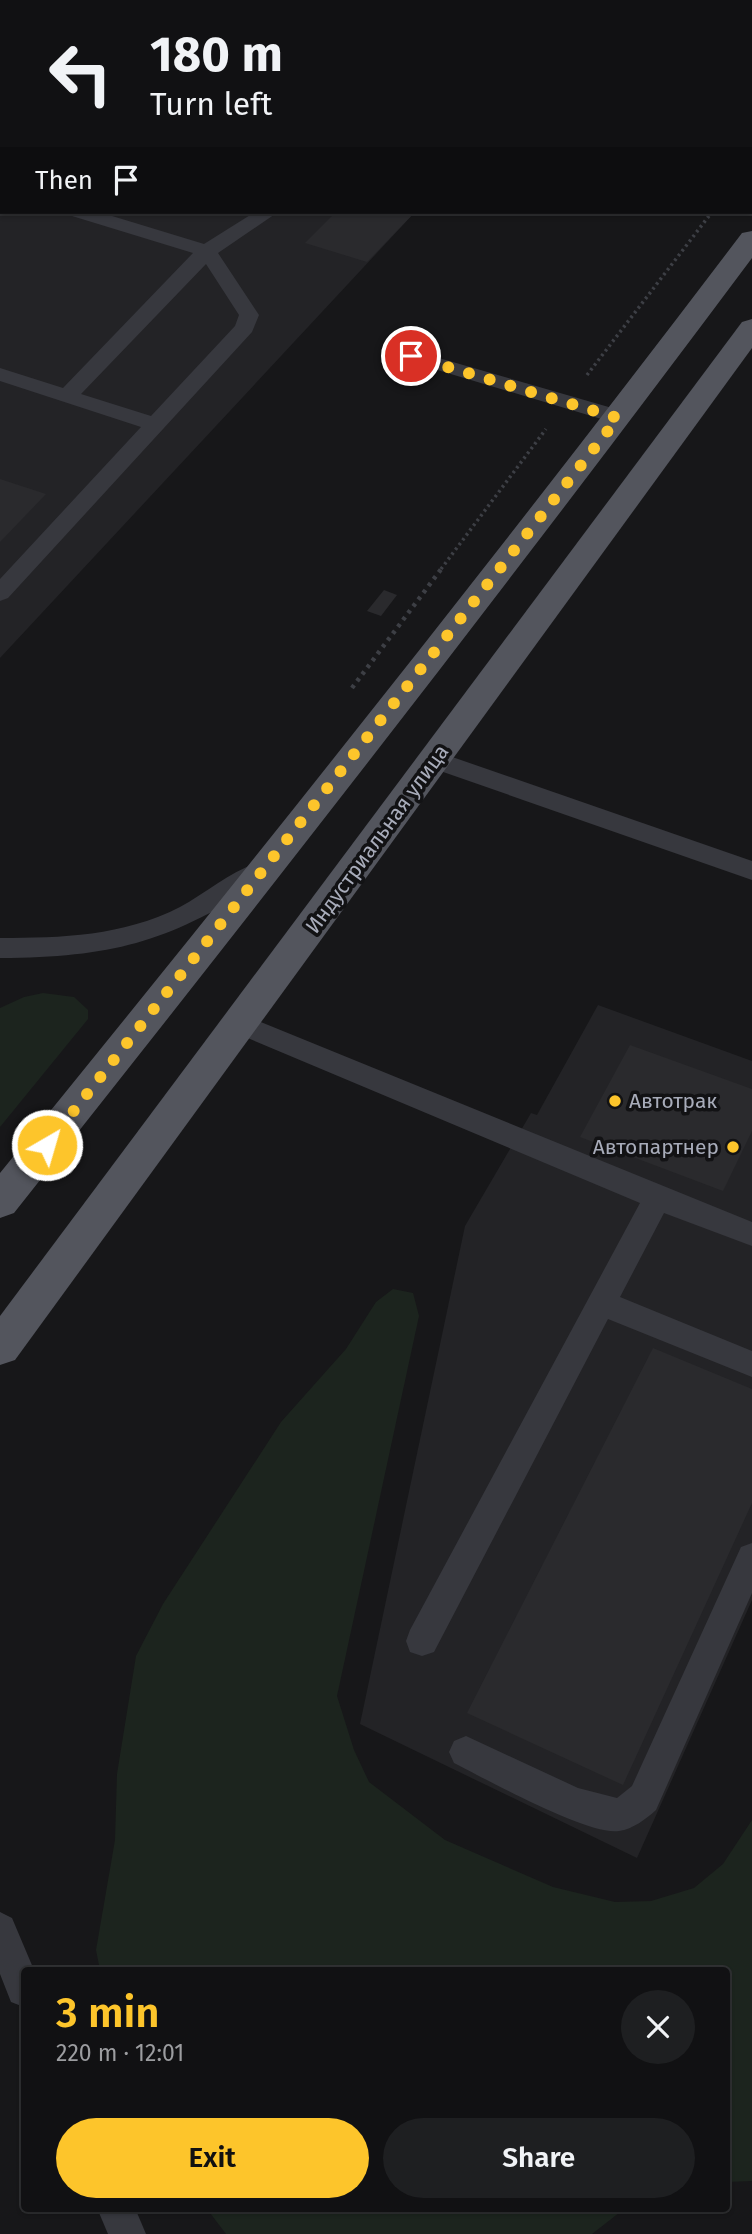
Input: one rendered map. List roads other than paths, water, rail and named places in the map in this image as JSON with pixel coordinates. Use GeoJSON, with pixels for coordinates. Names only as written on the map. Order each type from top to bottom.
{"type":"FeatureCollection","features":[{"type":"Feature","properties":{"kind":"main road"},"geometry":{"type":"LineString","coordinates":[[0,1202],[271,864],[618,418],[752,239]]}},
{"type":"Feature","properties":{"kind":"main road","name":"Индустриальная улица"},"geometry":{"type":"LineString","coordinates":[[0,1348],[752,328]]}},
{"type":"Feature","properties":{"kind":"lane"},"geometry":{"type":"LineString","coordinates":[[0,593],[245,328],[249,315],[207,251],[86,214]]}},
{"type":"Feature","properties":{"kind":"lane"},"geometry":{"type":"LineString","coordinates":[[67,396],[207,251],[265,214]]}},
{"type":"Feature","properties":{"kind":"lane"},"geometry":{"type":"LineString","coordinates":[[411,356],[618,418]]}},
{"type":"Feature","properties":{"kind":"lane"},"geometry":{"type":"LineString","coordinates":[[0,373],[156,425]]}},
{"type":"Feature","properties":{"kind":"lane"},"geometry":{"type":"LineString","coordinates":[[435,760],[752,871]]}},
{"type":"Feature","properties":{"kind":"lane"},"geometry":{"type":"LineString","coordinates":[[3,951],[103,942],[140,934],[178,919],[271,864]]}},
{"type":"Feature","properties":{"kind":"lane"},"geometry":{"type":"LineString","coordinates":[[241,1024],[517,1137],[657,1198],[752,1234]]}},
{"type":"Feature","properties":{"kind":"lane"},"geometry":{"type":"LineString","coordinates":[[422,1641],[657,1198]]}},
{"type":"Feature","properties":{"kind":"lane"},"geometry":{"type":"LineString","coordinates":[[602,1303],[752,1364]]}},
{"type":"Feature","properties":{"kind":"lane"},"geometry":{"type":"LineString","coordinates":[[466,1752],[590,1809],[615,1816],[632,1809],[643,1798],[752,1557]]}},
{"type":"Feature","properties":{"kind":"lane"},"geometry":{"type":"LineString","coordinates":[[0,1930],[21,1982]]}},
{"type":"Feature","properties":{"kind":"lane"},"geometry":{"type":"LineString","coordinates":[[118,2212],[127,2234]]}},
{"type":"Feature","properties":{"kind":"place","name":"Автотрак"},"geometry":{"type":"Point","coordinates":[615,1101]}},
{"type":"Feature","properties":{"kind":"place","name":"Автопартнер"},"geometry":{"type":"Point","coordinates":[733,1147]}}]}
